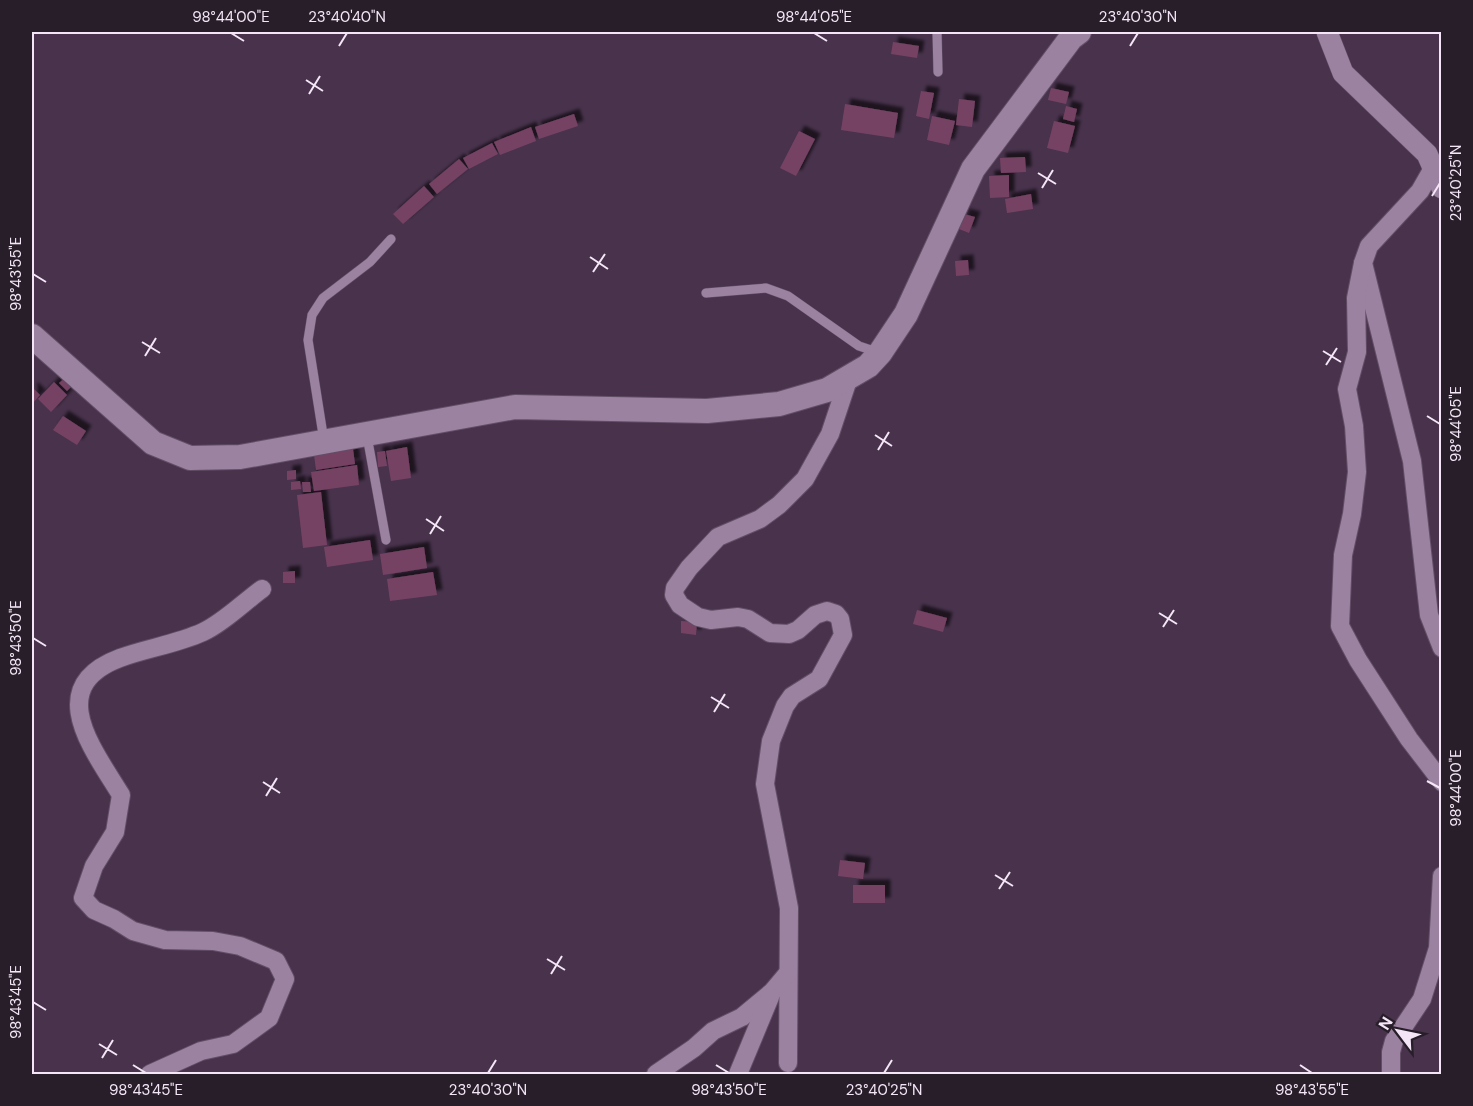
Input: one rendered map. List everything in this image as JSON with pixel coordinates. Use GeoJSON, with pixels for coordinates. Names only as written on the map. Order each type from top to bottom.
{"type":"FeatureCollection","features":[{"type":"Feature","properties":{"kind":"main road"},"geometry":{"type":"LineString","coordinates":[[32,336],[153,443],[190,458],[240,457],[515,407],[707,411],[779,404],[827,390],[868,366],[880,353],[906,314],[973,169],[1070,34]]}},
{"type":"Feature","properties":{"kind":"street"},"geometry":{"type":"LineString","coordinates":[[1327,32],[1343,74],[1427,154],[1437,179],[1420,191],[1369,246],[1362,263],[1356,298],[1357,352],[1347,389],[1354,426],[1357,472],[1352,514],[1343,555],[1340,626],[1358,660],[1409,739],[1442,782]]}},
{"type":"Feature","properties":{"kind":"street"},"geometry":{"type":"LineString","coordinates":[[1362,263],[1412,461],[1429,615],[1442,648]]}},
{"type":"Feature","properties":{"kind":"street"},"geometry":{"type":"LineString","coordinates":[[788,1063],[789,908],[765,784],[771,741],[785,706],[792,696],[819,680],[843,635],[840,619],[836,614],[827,611],[815,615],[798,630],[789,634],[770,633],[748,619],[738,617],[711,620],[698,617],[680,604],[675,595],[675,588],[689,568],[718,537],[760,519],[779,505],[805,479],[830,434],[849,377]]}},
{"type":"Feature","properties":{"kind":"street"},"geometry":{"type":"LineString","coordinates":[[150,1074],[201,1050],[233,1044],[269,1018],[285,979],[276,961],[267,957],[213,941],[165,940],[133,931],[94,910],[83,898],[93,866],[115,832],[121,795],[88,740],[79,715],[81,690],[93,671],[120,658],[206,631],[262,589]]}},
{"type":"Feature","properties":{"kind":"street"},"geometry":{"type":"LineString","coordinates":[[1391,1074],[1391,1052],[1394,1041],[1422,999],[1438,948],[1442,876]]}},
{"type":"Feature","properties":{"kind":"street"},"geometry":{"type":"LineString","coordinates":[[656,1074],[694,1048],[713,1031],[742,1017],[772,992],[788,973]]}},
{"type":"Feature","properties":{"kind":"street"},"geometry":{"type":"LineString","coordinates":[[738,1074],[772,992]]}},
{"type":"Feature","properties":{"kind":"lane"},"geometry":{"type":"LineString","coordinates":[[937,32],[938,72]]}},
{"type":"Feature","properties":{"kind":"lane"},"geometry":{"type":"LineString","coordinates":[[324,441],[308,340],[312,315],[323,298],[370,262],[391,239]]}},
{"type":"Feature","properties":{"kind":"lane"},"geometry":{"type":"LineString","coordinates":[[706,293],[766,288],[789,296],[860,346],[880,353]]}},
{"type":"Feature","properties":{"kind":"lane"},"geometry":{"type":"LineString","coordinates":[[366,434],[386,540]]}},
{"type":"Feature","properties":{"kind":"building"},"geometry":{"type":"Polygon","coordinates":[[[893,42],[919,46],[917,58],[891,54],[893,42]]]}},
{"type":"Feature","properties":{"kind":"building"},"geometry":{"type":"Polygon","coordinates":[[[1051,88],[1069,92],[1066,104],[1048,100],[1051,88]]]}},
{"type":"Feature","properties":{"kind":"building"},"geometry":{"type":"Polygon","coordinates":[[[921,91],[934,93],[929,119],[916,116],[921,91]]]}},
{"type":"Feature","properties":{"kind":"building"},"geometry":{"type":"Polygon","coordinates":[[[959,99],[975,101],[972,127],[956,125],[959,99]]]}},
{"type":"Feature","properties":{"kind":"building"},"geometry":{"type":"Polygon","coordinates":[[[845,104],[898,113],[894,138],[841,130],[845,104]]]}},
{"type":"Feature","properties":{"kind":"building"},"geometry":{"type":"Polygon","coordinates":[[[1066,106],[1077,109],[1074,122],[1063,119],[1066,106]]]}},
{"type":"Feature","properties":{"kind":"building"},"geometry":{"type":"Polygon","coordinates":[[[574,114],[578,126],[539,139],[535,127],[574,114]]]}},
{"type":"Feature","properties":{"kind":"building"},"geometry":{"type":"Polygon","coordinates":[[[932,116],[955,121],[949,145],[927,140],[932,116]]]}},
{"type":"Feature","properties":{"kind":"building"},"geometry":{"type":"Polygon","coordinates":[[[1054,121],[1075,126],[1068,153],[1047,148],[1054,121]]]}},
{"type":"Feature","properties":{"kind":"building"},"geometry":{"type":"Polygon","coordinates":[[[531,127],[536,141],[500,155],[494,142],[531,127]]]}},
{"type":"Feature","properties":{"kind":"building"},"geometry":{"type":"Polygon","coordinates":[[[799,131],[815,139],[796,176],[780,168],[799,131]]]}},
{"type":"Feature","properties":{"kind":"building"},"geometry":{"type":"Polygon","coordinates":[[[492,143],[498,154],[469,169],[463,158],[492,143]]]}},
{"type":"Feature","properties":{"kind":"building"},"geometry":{"type":"Polygon","coordinates":[[[1025,157],[1026,172],[1001,173],[1000,158],[1025,157]]]}},
{"type":"Feature","properties":{"kind":"building"},"geometry":{"type":"Polygon","coordinates":[[[459,159],[468,169],[437,194],[429,184],[459,159]]]}},
{"type":"Feature","properties":{"kind":"building"},"geometry":{"type":"Polygon","coordinates":[[[1009,175],[1009,197],[990,198],[989,176],[1009,175]]]}},
{"type":"Feature","properties":{"kind":"building"},"geometry":{"type":"Polygon","coordinates":[[[424,186],[434,197],[403,224],[393,214],[424,186]]]}},
{"type":"Feature","properties":{"kind":"building"},"geometry":{"type":"Polygon","coordinates":[[[1031,194],[1033,209],[1007,213],[1005,199],[1031,194]]]}},
{"type":"Feature","properties":{"kind":"building"},"geometry":{"type":"Polygon","coordinates":[[[964,214],[975,217],[969,233],[959,229],[964,214]]]}},
{"type":"Feature","properties":{"kind":"building"},"geometry":{"type":"Polygon","coordinates":[[[968,260],[969,275],[956,276],[955,261],[968,260]]]}},
{"type":"Feature","properties":{"kind":"building"},"geometry":{"type":"Polygon","coordinates":[[[65,378],[73,385],[67,391],[59,383],[65,378]]]}},
{"type":"Feature","properties":{"kind":"building"},"geometry":{"type":"Polygon","coordinates":[[[54,382],[67,395],[51,412],[38,399],[54,382]]]}},
{"type":"Feature","properties":{"kind":"building"},"geometry":{"type":"Polygon","coordinates":[[[32,387],[40,395],[32,404],[32,387]]]}},
{"type":"Feature","properties":{"kind":"building"},"geometry":{"type":"Polygon","coordinates":[[[63,416],[86,431],[77,445],[53,430],[63,416]]]}},
{"type":"Feature","properties":{"kind":"building"},"geometry":{"type":"Polygon","coordinates":[[[407,447],[411,478],[391,481],[386,451],[407,447]]]}},
{"type":"Feature","properties":{"kind":"building"},"geometry":{"type":"Polygon","coordinates":[[[353,449],[355,464],[316,470],[314,455],[353,449]]]}},
{"type":"Feature","properties":{"kind":"building"},"geometry":{"type":"Polygon","coordinates":[[[385,451],[387,466],[378,467],[377,452],[385,451]]]}},
{"type":"Feature","properties":{"kind":"building"},"geometry":{"type":"Polygon","coordinates":[[[357,465],[359,485],[314,491],[311,472],[357,465]]]}},
{"type":"Feature","properties":{"kind":"building"},"geometry":{"type":"Polygon","coordinates":[[[296,470],[296,479],[287,480],[287,471],[296,470]]]}},
{"type":"Feature","properties":{"kind":"building"},"geometry":{"type":"Polygon","coordinates":[[[300,481],[301,489],[291,490],[291,482],[300,481]]]}},
{"type":"Feature","properties":{"kind":"building"},"geometry":{"type":"Polygon","coordinates":[[[302,482],[310,482],[311,492],[303,492],[302,482]]]}},
{"type":"Feature","properties":{"kind":"building"},"geometry":{"type":"Polygon","coordinates":[[[321,492],[327,545],[303,548],[297,495],[321,492]]]}},
{"type":"Feature","properties":{"kind":"building"},"geometry":{"type":"Polygon","coordinates":[[[370,540],[373,560],[327,567],[324,547],[370,540]]]}},
{"type":"Feature","properties":{"kind":"building"},"geometry":{"type":"Polygon","coordinates":[[[424,547],[427,568],[383,575],[380,554],[424,547]]]}},
{"type":"Feature","properties":{"kind":"building"},"geometry":{"type":"Polygon","coordinates":[[[295,571],[295,583],[283,583],[283,572],[295,571]]]}},
{"type":"Feature","properties":{"kind":"building"},"geometry":{"type":"Polygon","coordinates":[[[433,572],[437,595],[390,601],[387,579],[433,572]]]}},
{"type":"Feature","properties":{"kind":"building"},"geometry":{"type":"Polygon","coordinates":[[[917,610],[947,618],[943,632],[913,624],[917,610]]]}},
{"type":"Feature","properties":{"kind":"building"},"geometry":{"type":"Polygon","coordinates":[[[681,621],[697,622],[696,635],[681,633],[681,621]]]}},
{"type":"Feature","properties":{"kind":"building"},"geometry":{"type":"Polygon","coordinates":[[[840,860],[865,863],[863,879],[838,876],[840,860]]]}},
{"type":"Feature","properties":{"kind":"building"},"geometry":{"type":"Polygon","coordinates":[[[853,885],[885,885],[885,903],[853,903],[853,885]]]}}]}
